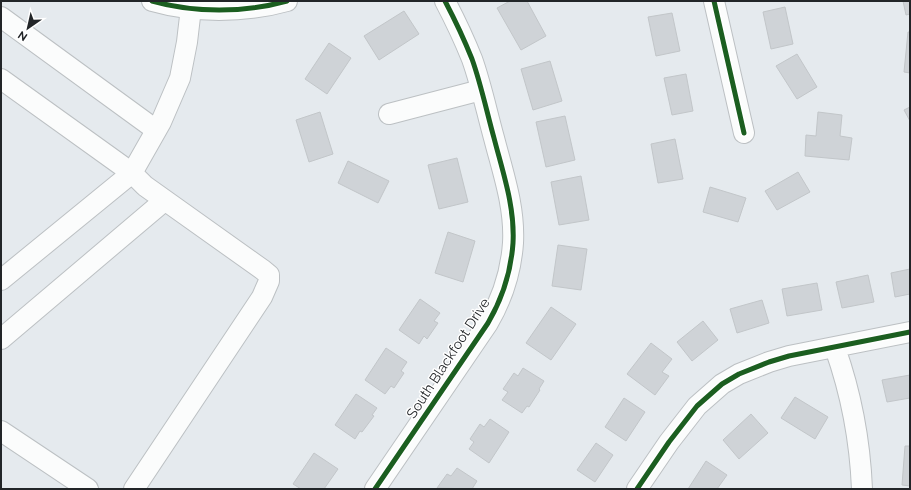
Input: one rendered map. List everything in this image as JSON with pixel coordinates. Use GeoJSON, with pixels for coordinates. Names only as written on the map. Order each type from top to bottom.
{"type":"FeatureCollection","features":[{"type":"Feature","properties":{"kind":"street"},"geometry":{"type":"LineString","coordinates":[[152,1],[164,5],[204,10],[239,9],[287,1]]}},
{"type":"Feature","properties":{"kind":"street","name":"South Blackfoot Drive"},"geometry":{"type":"LineString","coordinates":[[375,489],[488,323],[496,309],[506,283],[510,267],[513,227],[510,196],[472,60],[445,1]]}},
{"type":"Feature","properties":{"kind":"street"},"geometry":{"type":"LineString","coordinates":[[714,1],[744,133]]}},
{"type":"Feature","properties":{"kind":"street"},"geometry":{"type":"LineString","coordinates":[[1,280],[132,172],[156,130],[180,78],[187,42],[191,8]]}},
{"type":"Feature","properties":{"kind":"street"},"geometry":{"type":"LineString","coordinates":[[1,17],[156,130]]}},
{"type":"Feature","properties":{"kind":"street"},"geometry":{"type":"LineString","coordinates":[[1,79],[132,172],[145,186],[164,201],[269,275],[269,281],[262,297],[134,489]]}},
{"type":"Feature","properties":{"kind":"street"},"geometry":{"type":"LineString","coordinates":[[389,114],[480,90]]}},
{"type":"Feature","properties":{"kind":"street"},"geometry":{"type":"LineString","coordinates":[[1,339],[164,201]]}},
{"type":"Feature","properties":{"kind":"street"},"geometry":{"type":"LineString","coordinates":[[637,489],[679,428],[697,406],[722,384],[739,374],[768,362],[789,356],[910,332]]}},
{"type":"Feature","properties":{"kind":"street"},"geometry":{"type":"LineString","coordinates":[[835,348],[844,372],[851,404],[861,457],[862,489]]}},
{"type":"Feature","properties":{"kind":"street"},"geometry":{"type":"LineString","coordinates":[[1,431],[88,489]]}},
{"type":"Feature","properties":{"kind":"building"},"geometry":{"type":"Polygon","coordinates":[[[510,1],[527,1],[546,36],[521,50],[497,8],[510,1]]]}},
{"type":"Feature","properties":{"kind":"building"},"geometry":{"type":"Polygon","coordinates":[[[903,1],[910,1],[910,14],[906,15],[903,1]]]}},
{"type":"Feature","properties":{"kind":"building"},"geometry":{"type":"Polygon","coordinates":[[[785,7],[793,44],[771,49],[763,12],[785,7]]]}},
{"type":"Feature","properties":{"kind":"building"},"geometry":{"type":"Polygon","coordinates":[[[404,11],[419,34],[379,60],[364,36],[404,11]]]}},
{"type":"Feature","properties":{"kind":"building"},"geometry":{"type":"Polygon","coordinates":[[[672,13],[680,51],[656,56],[648,17],[672,13]]]}},
{"type":"Feature","properties":{"kind":"building"},"geometry":{"type":"Polygon","coordinates":[[[908,32],[910,32],[910,73],[904,72],[908,32]]]}},
{"type":"Feature","properties":{"kind":"building"},"geometry":{"type":"Polygon","coordinates":[[[329,43],[351,58],[327,94],[305,79],[329,43]]]}},
{"type":"Feature","properties":{"kind":"building"},"geometry":{"type":"Polygon","coordinates":[[[797,54],[817,87],[797,99],[776,66],[797,54]]]}},
{"type":"Feature","properties":{"kind":"building"},"geometry":{"type":"Polygon","coordinates":[[[550,61],[562,101],[533,110],[521,69],[550,61]]]}},
{"type":"Feature","properties":{"kind":"building"},"geometry":{"type":"Polygon","coordinates":[[[686,74],[693,111],[672,115],[664,78],[686,74]]]}},
{"type":"Feature","properties":{"kind":"building"},"geometry":{"type":"Polygon","coordinates":[[[910,107],[910,121],[904,110],[910,107]]]}},
{"type":"Feature","properties":{"kind":"building"},"geometry":{"type":"Polygon","coordinates":[[[320,112],[333,154],[309,162],[296,120],[320,112]]]}},
{"type":"Feature","properties":{"kind":"building"},"geometry":{"type":"Polygon","coordinates":[[[818,112],[842,115],[840,136],[852,138],[849,160],[805,156],[806,135],[816,136],[818,112]]]}},
{"type":"Feature","properties":{"kind":"building"},"geometry":{"type":"Polygon","coordinates":[[[565,116],[575,160],[546,167],[536,122],[565,116]]]}},
{"type":"Feature","properties":{"kind":"building"},"geometry":{"type":"Polygon","coordinates":[[[675,139],[683,179],[658,183],[651,144],[675,139]]]}},
{"type":"Feature","properties":{"kind":"building"},"geometry":{"type":"Polygon","coordinates":[[[457,158],[468,202],[439,209],[428,165],[457,158]]]}},
{"type":"Feature","properties":{"kind":"building"},"geometry":{"type":"Polygon","coordinates":[[[348,161],[389,181],[378,203],[338,183],[348,161]]]}},
{"type":"Feature","properties":{"kind":"building"},"geometry":{"type":"Polygon","coordinates":[[[798,172],[810,192],[777,210],[765,191],[798,172]]]}},
{"type":"Feature","properties":{"kind":"building"},"geometry":{"type":"Polygon","coordinates":[[[581,176],[589,220],[559,225],[551,182],[581,176]]]}},
{"type":"Feature","properties":{"kind":"building"},"geometry":{"type":"Polygon","coordinates":[[[710,187],[746,198],[738,222],[703,212],[710,187]]]}},
{"type":"Feature","properties":{"kind":"building"},"geometry":{"type":"Polygon","coordinates":[[[448,232],[475,241],[463,282],[435,273],[448,232]]]}},
{"type":"Feature","properties":{"kind":"building"},"geometry":{"type":"Polygon","coordinates":[[[558,245],[587,249],[581,290],[552,286],[558,245]]]}},
{"type":"Feature","properties":{"kind":"building"},"geometry":{"type":"Polygon","coordinates":[[[910,269],[910,294],[895,297],[891,273],[910,269]]]}},
{"type":"Feature","properties":{"kind":"building"},"geometry":{"type":"Polygon","coordinates":[[[868,275],[874,302],[842,308],[836,282],[868,275]]]}},
{"type":"Feature","properties":{"kind":"building"},"geometry":{"type":"Polygon","coordinates":[[[817,283],[822,310],[787,316],[782,289],[817,283]]]}},
{"type":"Feature","properties":{"kind":"building"},"geometry":{"type":"Polygon","coordinates":[[[420,299],[440,313],[434,321],[438,323],[427,339],[424,336],[419,344],[399,330],[420,299]]]}},
{"type":"Feature","properties":{"kind":"building"},"geometry":{"type":"Polygon","coordinates":[[[762,300],[769,323],[737,333],[730,309],[762,300]]]}},
{"type":"Feature","properties":{"kind":"building"},"geometry":{"type":"Polygon","coordinates":[[[551,307],[576,324],[551,360],[526,343],[551,307]]]}},
{"type":"Feature","properties":{"kind":"building"},"geometry":{"type":"Polygon","coordinates":[[[703,321],[718,340],[692,361],[677,342],[703,321]]]}},
{"type":"Feature","properties":{"kind":"building"},"geometry":{"type":"Polygon","coordinates":[[[651,343],[672,359],[662,372],[669,376],[655,395],[627,374],[651,343]]]}},
{"type":"Feature","properties":{"kind":"building"},"geometry":{"type":"Polygon","coordinates":[[[386,348],[407,362],[401,371],[404,373],[394,388],[391,386],[385,394],[365,380],[386,348]]]}},
{"type":"Feature","properties":{"kind":"building"},"geometry":{"type":"Polygon","coordinates":[[[523,368],[544,381],[529,407],[527,406],[522,413],[502,400],[508,392],[503,389],[514,373],[518,376],[523,368]]]}},
{"type":"Feature","properties":{"kind":"building"},"geometry":{"type":"Polygon","coordinates":[[[910,375],[910,398],[887,402],[882,380],[910,375]]]}},
{"type":"Feature","properties":{"kind":"building"},"geometry":{"type":"Polygon","coordinates":[[[356,394],[377,408],[372,415],[374,416],[362,432],[360,431],[355,439],[335,425],[356,394]]]}},
{"type":"Feature","properties":{"kind":"building"},"geometry":{"type":"Polygon","coordinates":[[[795,397],[828,417],[815,439],[781,418],[795,397]]]}},
{"type":"Feature","properties":{"kind":"building"},"geometry":{"type":"Polygon","coordinates":[[[624,398],[645,412],[626,441],[605,427],[624,398]]]}},
{"type":"Feature","properties":{"kind":"building"},"geometry":{"type":"Polygon","coordinates":[[[751,414],[768,433],[739,459],[723,440],[751,414]]]}},
{"type":"Feature","properties":{"kind":"building"},"geometry":{"type":"Polygon","coordinates":[[[490,419],[509,432],[489,463],[469,449],[474,442],[470,439],[480,424],[484,427],[490,419]]]}},
{"type":"Feature","properties":{"kind":"building"},"geometry":{"type":"Polygon","coordinates":[[[596,443],[613,455],[595,482],[577,470],[596,443]]]}},
{"type":"Feature","properties":{"kind":"building"},"geometry":{"type":"Polygon","coordinates":[[[905,446],[910,446],[910,486],[902,485],[905,446]]]}},
{"type":"Feature","properties":{"kind":"building"},"geometry":{"type":"Polygon","coordinates":[[[314,453],[338,469],[324,489],[301,489],[293,484],[314,453]]]}},
{"type":"Feature","properties":{"kind":"building"},"geometry":{"type":"Polygon","coordinates":[[[706,461],[727,475],[717,489],[688,489],[706,461]]]}},
{"type":"Feature","properties":{"kind":"building"},"geometry":{"type":"Polygon","coordinates":[[[457,468],[477,481],[472,489],[437,488],[447,474],[451,476],[457,468]]]}},
{"type":"Feature","properties":{"kind":"cycle path"},"geometry":{"type":"LineString","coordinates":[[152,1],[185,8],[219,10],[254,8],[287,1]]}},
{"type":"Feature","properties":{"kind":"cycle path"},"geometry":{"type":"LineString","coordinates":[[375,489],[488,323],[498,304],[505,285],[512,254],[513,230],[510,203],[484,98],[472,59],[445,1]]}},
{"type":"Feature","properties":{"kind":"cycle path"},"geometry":{"type":"LineString","coordinates":[[714,1],[744,133]]}},
{"type":"Feature","properties":{"kind":"cycle path"},"geometry":{"type":"LineString","coordinates":[[637,489],[669,442],[697,406],[722,384],[739,374],[789,356],[910,332]]}}]}
